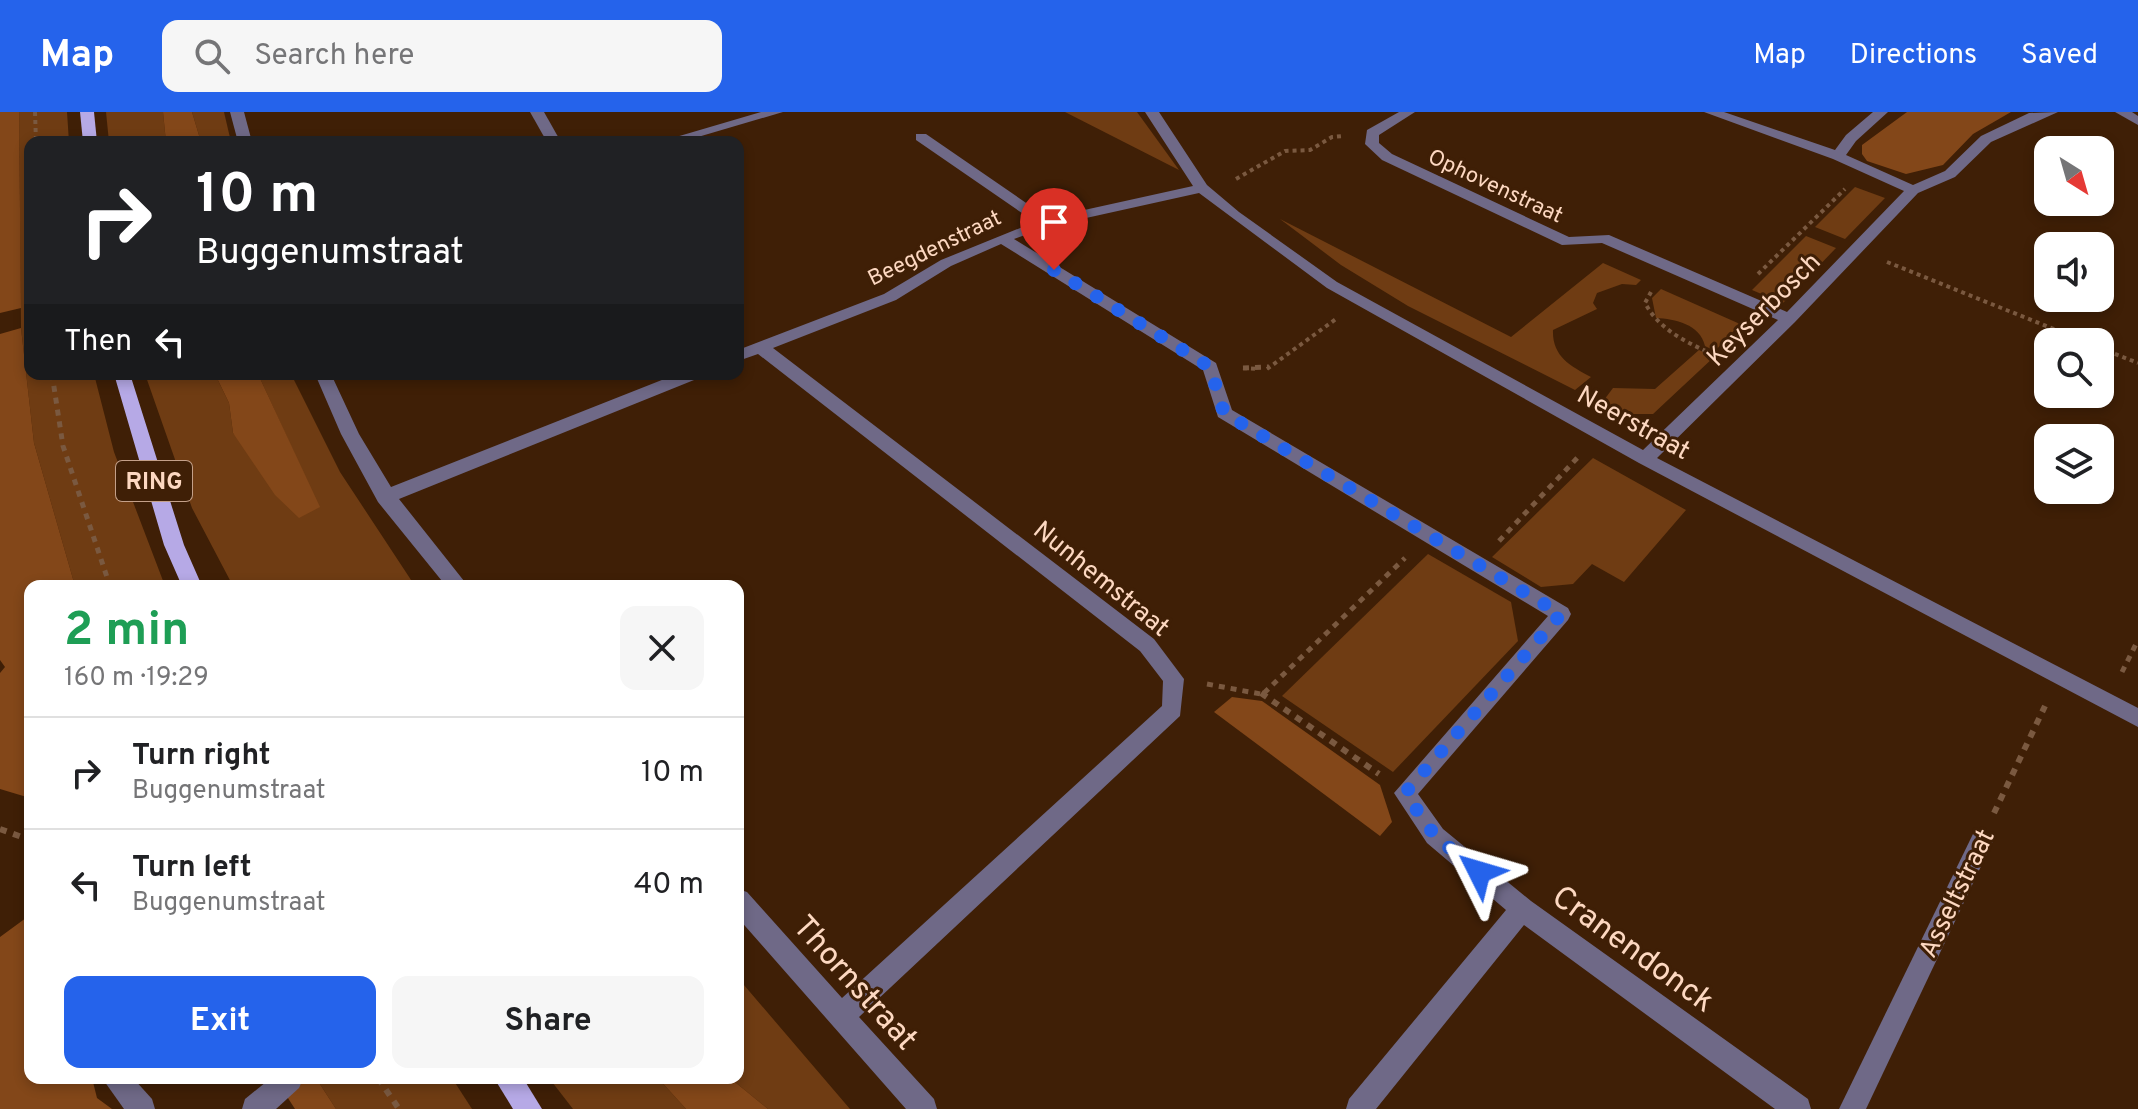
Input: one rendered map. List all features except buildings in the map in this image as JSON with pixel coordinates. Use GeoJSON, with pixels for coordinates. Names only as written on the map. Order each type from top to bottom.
{"type":"FeatureCollection","features":[{"type":"Feature","properties":{"kind":"main road"},"geometry":{"type":"LineString","coordinates":[[87,112],[89,136]]}},
{"type":"Feature","properties":{"kind":"main road","name":"RING"},"geometry":{"type":"LineString","coordinates":[[124,380],[174,545],[189,580]]}},
{"type":"Feature","properties":{"kind":"main road"},"geometry":{"type":"LineString","coordinates":[[511,1084],[529,1109]]}},
{"type":"Feature","properties":{"kind":"street"},"geometry":{"type":"LineString","coordinates":[[237,112],[243,136]]}},
{"type":"Feature","properties":{"kind":"street"},"geometry":{"type":"LineString","coordinates":[[537,112],[551,136]]}},
{"type":"Feature","properties":{"kind":"street"},"geometry":{"type":"LineString","coordinates":[[688,136],[776,112]]}},
{"type":"Feature","properties":{"kind":"street","name":"Neerstraat"},"geometry":{"type":"LineString","coordinates":[[1152,112],[1202,188],[1283,250],[1361,301],[1645,459],[2138,718]]}},
{"type":"Feature","properties":{"kind":"street"},"geometry":{"type":"LineString","coordinates":[[1372,133],[1408,112]]}},
{"type":"Feature","properties":{"kind":"street"},"geometry":{"type":"LineString","coordinates":[[1711,112],[1838,156],[1913,190]]}},
{"type":"Feature","properties":{"kind":"street"},"geometry":{"type":"LineString","coordinates":[[1838,156],[1851,138],[1881,112]]}},
{"type":"Feature","properties":{"kind":"street","name":"Keyserbosch"},"geometry":{"type":"LineString","coordinates":[[1645,459],[1789,319],[1913,190],[1950,174],[1986,139],[2034,116],[2051,112]]}},
{"type":"Feature","properties":{"kind":"street"},"geometry":{"type":"LineString","coordinates":[[2122,112],[2138,121]]}},
{"type":"Feature","properties":{"kind":"street","name":"Ophovenstraat"},"geometry":{"type":"LineString","coordinates":[[1372,133],[1372,144],[1387,157],[1567,242],[1604,238],[1789,319]]}},
{"type":"Feature","properties":{"kind":"street"},"geometry":{"type":"LineString","coordinates":[[921,137],[1046,223]]}},
{"type":"Feature","properties":{"kind":"street","name":"Beegdenstraat"},"geometry":{"type":"LineString","coordinates":[[744,354],[890,297],[946,263],[1002,238],[1046,223],[1202,188]]}},
{"type":"Feature","properties":{"kind":"street"},"geometry":{"type":"LineString","coordinates":[[1002,238],[1210,367],[1224,413],[1561,614],[1405,793],[1435,836],[1522,909]]}},
{"type":"Feature","properties":{"kind":"street","name":"Nunhemstraat"},"geometry":{"type":"LineString","coordinates":[[760,347],[1147,645],[1174,679]]}},
{"type":"Feature","properties":{"kind":"street"},"geometry":{"type":"LineString","coordinates":[[325,380],[344,427],[385,497],[453,580]]}},
{"type":"Feature","properties":{"kind":"street"},"geometry":{"type":"LineString","coordinates":[[385,497],[678,380]]}},
{"type":"Feature","properties":{"kind":"street"},"geometry":{"type":"LineString","coordinates":[[841,1016],[1172,710],[1174,679]]}},
{"type":"Feature","properties":{"kind":"street","name":"Asseltstraat"},"geometry":{"type":"LineString","coordinates":[[1852,1109],[1981,841]]}},
{"type":"Feature","properties":{"kind":"street","name":"Thornstraat"},"geometry":{"type":"LineString","coordinates":[[744,907],[924,1109]]}},
{"type":"Feature","properties":{"kind":"street","name":"Cranendonck"},"geometry":{"type":"LineString","coordinates":[[1359,1109],[1522,909],[1798,1109]]}},
{"type":"Feature","properties":{"kind":"street"},"geometry":{"type":"LineString","coordinates":[[120,1084],[142,1109]]}},
{"type":"Feature","properties":{"kind":"street"},"geometry":{"type":"LineString","coordinates":[[255,1109],[284,1084]]}},
{"type":"Feature","properties":{"kind":"path"},"geometry":{"type":"LineString","coordinates":[[35,112],[36,136]]}},
{"type":"Feature","properties":{"kind":"path"},"geometry":{"type":"LineString","coordinates":[[1202,188],[1233,180],[1285,151],[1310,150],[1332,137],[1372,133]]}},
{"type":"Feature","properties":{"kind":"path"},"geometry":{"type":"LineString","coordinates":[[1736,296],[1866,169]]}},
{"type":"Feature","properties":{"kind":"path"},"geometry":{"type":"LineString","coordinates":[[1856,250],[2051,328]]}},
{"type":"Feature","properties":{"kind":"path"},"geometry":{"type":"LineString","coordinates":[[1674,269],[1652,289],[1645,303],[1652,319],[1676,337],[1740,366]]}},
{"type":"Feature","properties":{"kind":"path"},"geometry":{"type":"LineString","coordinates":[[1210,367],[1266,369],[1361,301]]}},
{"type":"Feature","properties":{"kind":"path"},"geometry":{"type":"LineString","coordinates":[[2114,354],[2138,363]]}},
{"type":"Feature","properties":{"kind":"path"},"geometry":{"type":"LineString","coordinates":[[53,380],[63,446],[108,580]]}},
{"type":"Feature","properties":{"kind":"path"},"geometry":{"type":"LineString","coordinates":[[1477,564],[1600,434]]}},
{"type":"Feature","properties":{"kind":"path"},"geometry":{"type":"LineString","coordinates":[[1264,693],[1428,535]]}},
{"type":"Feature","properties":{"kind":"path","name":"Asseltstraat"},"geometry":{"type":"LineString","coordinates":[[1981,841],[2059,676]]}},
{"type":"Feature","properties":{"kind":"path"},"geometry":{"type":"LineString","coordinates":[[1174,679],[1264,693],[1405,793]]}},
{"type":"Feature","properties":{"kind":"path"},"geometry":{"type":"LineString","coordinates":[[0,829],[24,838]]}},
{"type":"Feature","properties":{"kind":"path"},"geometry":{"type":"LineString","coordinates":[[382,1084],[399,1109]]}},
{"type":"Feature","properties":{"kind":"shaded area"},"geometry":{"type":"Polygon","coordinates":[[[0,112],[19,112],[21,308],[0,313],[0,112]]]}},
{"type":"Feature","properties":{"kind":"shaded area"},"geometry":{"type":"Polygon","coordinates":[[[19,112],[67,112],[69,136],[24,136],[24,355],[21,328],[19,112]]]}},
{"type":"Feature","properties":{"kind":"shaded area"},"geometry":{"type":"Polygon","coordinates":[[[106,112],[163,112],[165,136],[108,136],[106,112]]]}},
{"type":"Feature","properties":{"kind":"shaded area"},"geometry":{"type":"Polygon","coordinates":[[[163,112],[192,112],[199,136],[165,136],[163,112]]]}},
{"type":"Feature","properties":{"kind":"shaded area"},"geometry":{"type":"Polygon","coordinates":[[[192,112],[224,112],[230,136],[199,136],[192,112]]]}},
{"type":"Feature","properties":{"kind":"shaded area"},"geometry":{"type":"Polygon","coordinates":[[[1065,112],[1137,112],[1179,170],[1065,112]]]}},
{"type":"Feature","properties":{"kind":"shaded area"},"geometry":{"type":"Polygon","coordinates":[[[1907,112],[2011,112],[1973,134],[1943,165],[1906,174],[1867,161],[1862,154],[1862,145],[1907,112]]]}},
{"type":"Feature","properties":{"kind":"shaded area"},"geometry":{"type":"Polygon","coordinates":[[[1855,187],[1885,198],[1845,239],[1815,227],[1855,187]]]}},
{"type":"Feature","properties":{"kind":"shaded area"},"geometry":{"type":"Polygon","coordinates":[[[1280,219],[1511,337],[1603,263],[1641,280],[1636,285],[1622,284],[1597,293],[1593,303],[1597,309],[1553,330],[1559,353],[1569,364],[1591,377],[1575,390],[1408,306],[1341,265],[1280,219]]]}},
{"type":"Feature","properties":{"kind":"shaded area"},"geometry":{"type":"Polygon","coordinates":[[[1806,236],[1836,248],[1783,303],[1752,290],[1806,236]]]}},
{"type":"Feature","properties":{"kind":"shaded area"},"geometry":{"type":"Polygon","coordinates":[[[1661,289],[1740,324],[1715,351],[1705,346],[1698,332],[1692,328],[1679,321],[1656,318],[1652,298],[1661,289]]]}},
{"type":"Feature","properties":{"kind":"shaded area"},"geometry":{"type":"Polygon","coordinates":[[[21,328],[24,380],[27,380],[34,443],[73,580],[24,580],[24,796],[0,789],[0,673],[5,667],[0,660],[0,334],[21,328]]]}},
{"type":"Feature","properties":{"kind":"shaded area"},"geometry":{"type":"Polygon","coordinates":[[[1699,350],[1714,357],[1653,414],[1625,414],[1601,404],[1613,388],[1655,389],[1699,350]]]}},
{"type":"Feature","properties":{"kind":"shaded area"},"geometry":{"type":"Polygon","coordinates":[[[27,380],[96,380],[114,452],[163,580],[73,580],[34,443],[27,380]]]}},
{"type":"Feature","properties":{"kind":"shaded area"},"geometry":{"type":"Polygon","coordinates":[[[147,380],[218,380],[229,403],[233,433],[319,507],[261,380],[294,380],[340,472],[411,580],[230,580],[192,508],[147,380]]]}},
{"type":"Feature","properties":{"kind":"shaded area"},"geometry":{"type":"Polygon","coordinates":[[[218,380],[261,380],[320,507],[299,518],[275,495],[233,433],[229,403],[218,380]]]}},
{"type":"Feature","properties":{"kind":"shaded area"},"geometry":{"type":"Polygon","coordinates":[[[1593,458],[1686,510],[1624,582],[1592,564],[1573,584],[1541,587],[1492,557],[1593,458]]]}},
{"type":"Feature","properties":{"kind":"shaded area"},"geometry":{"type":"Polygon","coordinates":[[[1428,554],[1511,602],[1518,641],[1393,772],[1282,696],[1428,554]]]}},
{"type":"Feature","properties":{"kind":"shaded area"},"geometry":{"type":"Polygon","coordinates":[[[1232,697],[1262,701],[1380,785],[1392,822],[1380,836],[1214,712],[1232,697]]]}},
{"type":"Feature","properties":{"kind":"shaded area"},"geometry":{"type":"Polygon","coordinates":[[[24,919],[24,1084],[94,1084],[97,1098],[112,1109],[0,1109],[0,937],[24,919]]]}},
{"type":"Feature","properties":{"kind":"shaded area"},"geometry":{"type":"Polygon","coordinates":[[[744,985],[850,1109],[768,1109],[737,1084],[744,1084],[744,985]]]}},
{"type":"Feature","properties":{"kind":"shaded area"},"geometry":{"type":"Polygon","coordinates":[[[279,1084],[320,1084],[336,1109],[295,1109],[279,1084]]]}},
{"type":"Feature","properties":{"kind":"shaded area"},"geometry":{"type":"Polygon","coordinates":[[[320,1084],[456,1084],[472,1109],[336,1109],[320,1084]]]}},
{"type":"Feature","properties":{"kind":"shaded area"},"geometry":{"type":"Polygon","coordinates":[[[554,1084],[663,1084],[686,1109],[573,1109],[554,1084]]]}},
{"type":"Feature","properties":{"kind":"shaded area"},"geometry":{"type":"Polygon","coordinates":[[[663,1084],[737,1084],[768,1109],[686,1109],[663,1084]]]}},
{"type":"Feature","properties":{"kind":"route"},"geometry":{"type":"LineString","coordinates":[[1054,270],[1210,367],[1224,413],[1561,614],[1405,793],[1435,836],[1479,872]]}}]}
